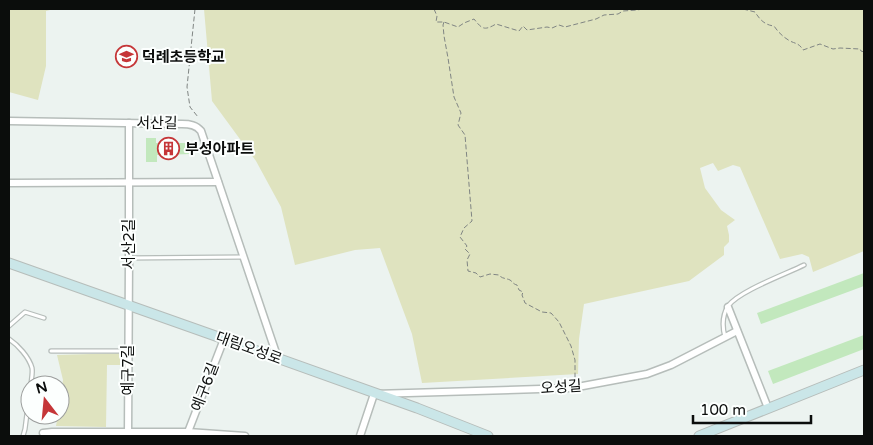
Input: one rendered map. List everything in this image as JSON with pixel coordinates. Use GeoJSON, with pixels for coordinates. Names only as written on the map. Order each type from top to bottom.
{"type":"FeatureCollection","features":[{"type":"Feature","properties":{"kind":"street","name":"서산길"},"geometry":{"type":"LineString","coordinates":[[9,121],[187,124],[198,127],[201,131],[278,359]]}},
{"type":"Feature","properties":{"kind":"street","name":"서산2길"},"geometry":{"type":"LineString","coordinates":[[128,123],[128,305]]}},
{"type":"Feature","properties":{"kind":"street"},"geometry":{"type":"LineString","coordinates":[[9,183],[128,184],[218,182]]}},
{"type":"Feature","properties":{"kind":"street","name":"대림오성로"},"geometry":{"type":"LineString","coordinates":[[9,264],[417,408],[486,436]]}},
{"type":"Feature","properties":{"kind":"street","name":"예구7길"},"geometry":{"type":"LineString","coordinates":[[128,305],[128,434]]}},
{"type":"Feature","properties":{"kind":"street"},"geometry":{"type":"LineString","coordinates":[[728,306],[768,408]]}},
{"type":"Feature","properties":{"kind":"street","name":"오성길"},"geometry":{"type":"LineString","coordinates":[[374,394],[572,388],[647,374],[671,365],[737,331]]}},
{"type":"Feature","properties":{"kind":"street","name":"예구6길"},"geometry":{"type":"LineString","coordinates":[[188,434],[224,339]]}},
{"type":"Feature","properties":{"kind":"street"},"geometry":{"type":"LineString","coordinates":[[699,436],[713,434],[768,408],[864,370]]}},
{"type":"Feature","properties":{"kind":"street"},"geometry":{"type":"LineString","coordinates":[[360,436],[374,394]]}},
{"type":"Feature","properties":{"kind":"street"},"geometry":{"type":"LineString","coordinates":[[43,433],[245,436]]}},
{"type":"Feature","properties":{"kind":"lane"},"geometry":{"type":"LineString","coordinates":[[129,258],[243,257]]}},
{"type":"Feature","properties":{"kind":"lane"},"geometry":{"type":"LineString","coordinates":[[725,337],[722,327],[728,306],[738,297],[749,291],[804,265]]}},
{"type":"Feature","properties":{"kind":"lane"},"geometry":{"type":"LineString","coordinates":[[9,326],[25,312],[44,318]]}},
{"type":"Feature","properties":{"kind":"lane"},"geometry":{"type":"LineString","coordinates":[[9,339],[22,350],[32,366],[32,375]]}},
{"type":"Feature","properties":{"kind":"lane"},"geometry":{"type":"LineString","coordinates":[[51,351],[128,351]]}},
{"type":"Feature","properties":{"kind":"path"},"geometry":{"type":"LineString","coordinates":[[195,9],[187,87],[190,107],[198,117]]}},
{"type":"Feature","properties":{"kind":"path"},"geometry":{"type":"LineString","coordinates":[[434,9],[437,16],[436,22],[444,22],[458,27],[474,19],[484,29],[496,24],[520,31],[523,26],[527,30],[558,26],[566,27],[604,15],[643,9]]}},
{"type":"Feature","properties":{"kind":"path"},"geometry":{"type":"LineString","coordinates":[[743,9],[755,12],[764,23],[768,26],[774,26],[778,32],[790,41],[800,44],[803,50],[820,44],[833,49],[860,48],[864,52]]}},
{"type":"Feature","properties":{"kind":"path"},"geometry":{"type":"LineString","coordinates":[[444,22],[444,36],[454,97],[461,113],[458,125],[465,135],[472,220],[464,228],[460,237],[467,246],[465,249],[470,254],[467,260],[468,271],[476,273],[480,277],[490,274],[499,275],[509,280],[523,292],[522,296],[526,303],[542,312],[551,313],[559,322],[571,346],[575,360],[575,379],[571,383]]}},
{"type":"Feature","properties":{"kind":"green space"},"geometry":{"type":"Polygon","coordinates":[[[9,9],[54,9],[46,11],[46,66],[38,100],[9,92],[9,9]]]}},
{"type":"Feature","properties":{"kind":"green space"},"geometry":{"type":"Polygon","coordinates":[[[204,9],[864,9],[864,251],[813,272],[809,257],[802,254],[780,259],[740,167],[733,165],[718,171],[713,163],[700,168],[705,188],[721,210],[735,220],[727,226],[729,242],[724,247],[724,255],[689,281],[584,304],[579,339],[578,374],[422,383],[412,334],[380,248],[355,250],[295,265],[281,207],[256,161],[212,101],[204,9]]]}},
{"type":"Feature","properties":{"kind":"green space"},"geometry":{"type":"Polygon","coordinates":[[[124,353],[124,365],[107,365],[106,427],[56,426],[70,425],[70,375],[62,375],[57,355],[124,353]]]}},
{"type":"Feature","properties":{"kind":"building","name":"부성아파트"},"geometry":{"type":"Polygon","coordinates":[[[146,138],[156,138],[156,143],[192,143],[192,154],[157,155],[157,162],[146,162],[146,138]]]}},
{"type":"Feature","properties":{"kind":"building"},"geometry":{"type":"Polygon","coordinates":[[[864,273],[864,286],[761,324],[757,313],[864,273]]]}},
{"type":"Feature","properties":{"kind":"building"},"geometry":{"type":"Polygon","coordinates":[[[864,335],[864,349],[773,384],[768,371],[864,335]]]}},
{"type":"Feature","properties":{"kind":"place","name":"덕례초등학교"},"geometry":{"type":"Point","coordinates":[126,57]}},
{"type":"Feature","properties":{"kind":"place","name":"부성아파트"},"geometry":{"type":"Point","coordinates":[169,149]}}]}
